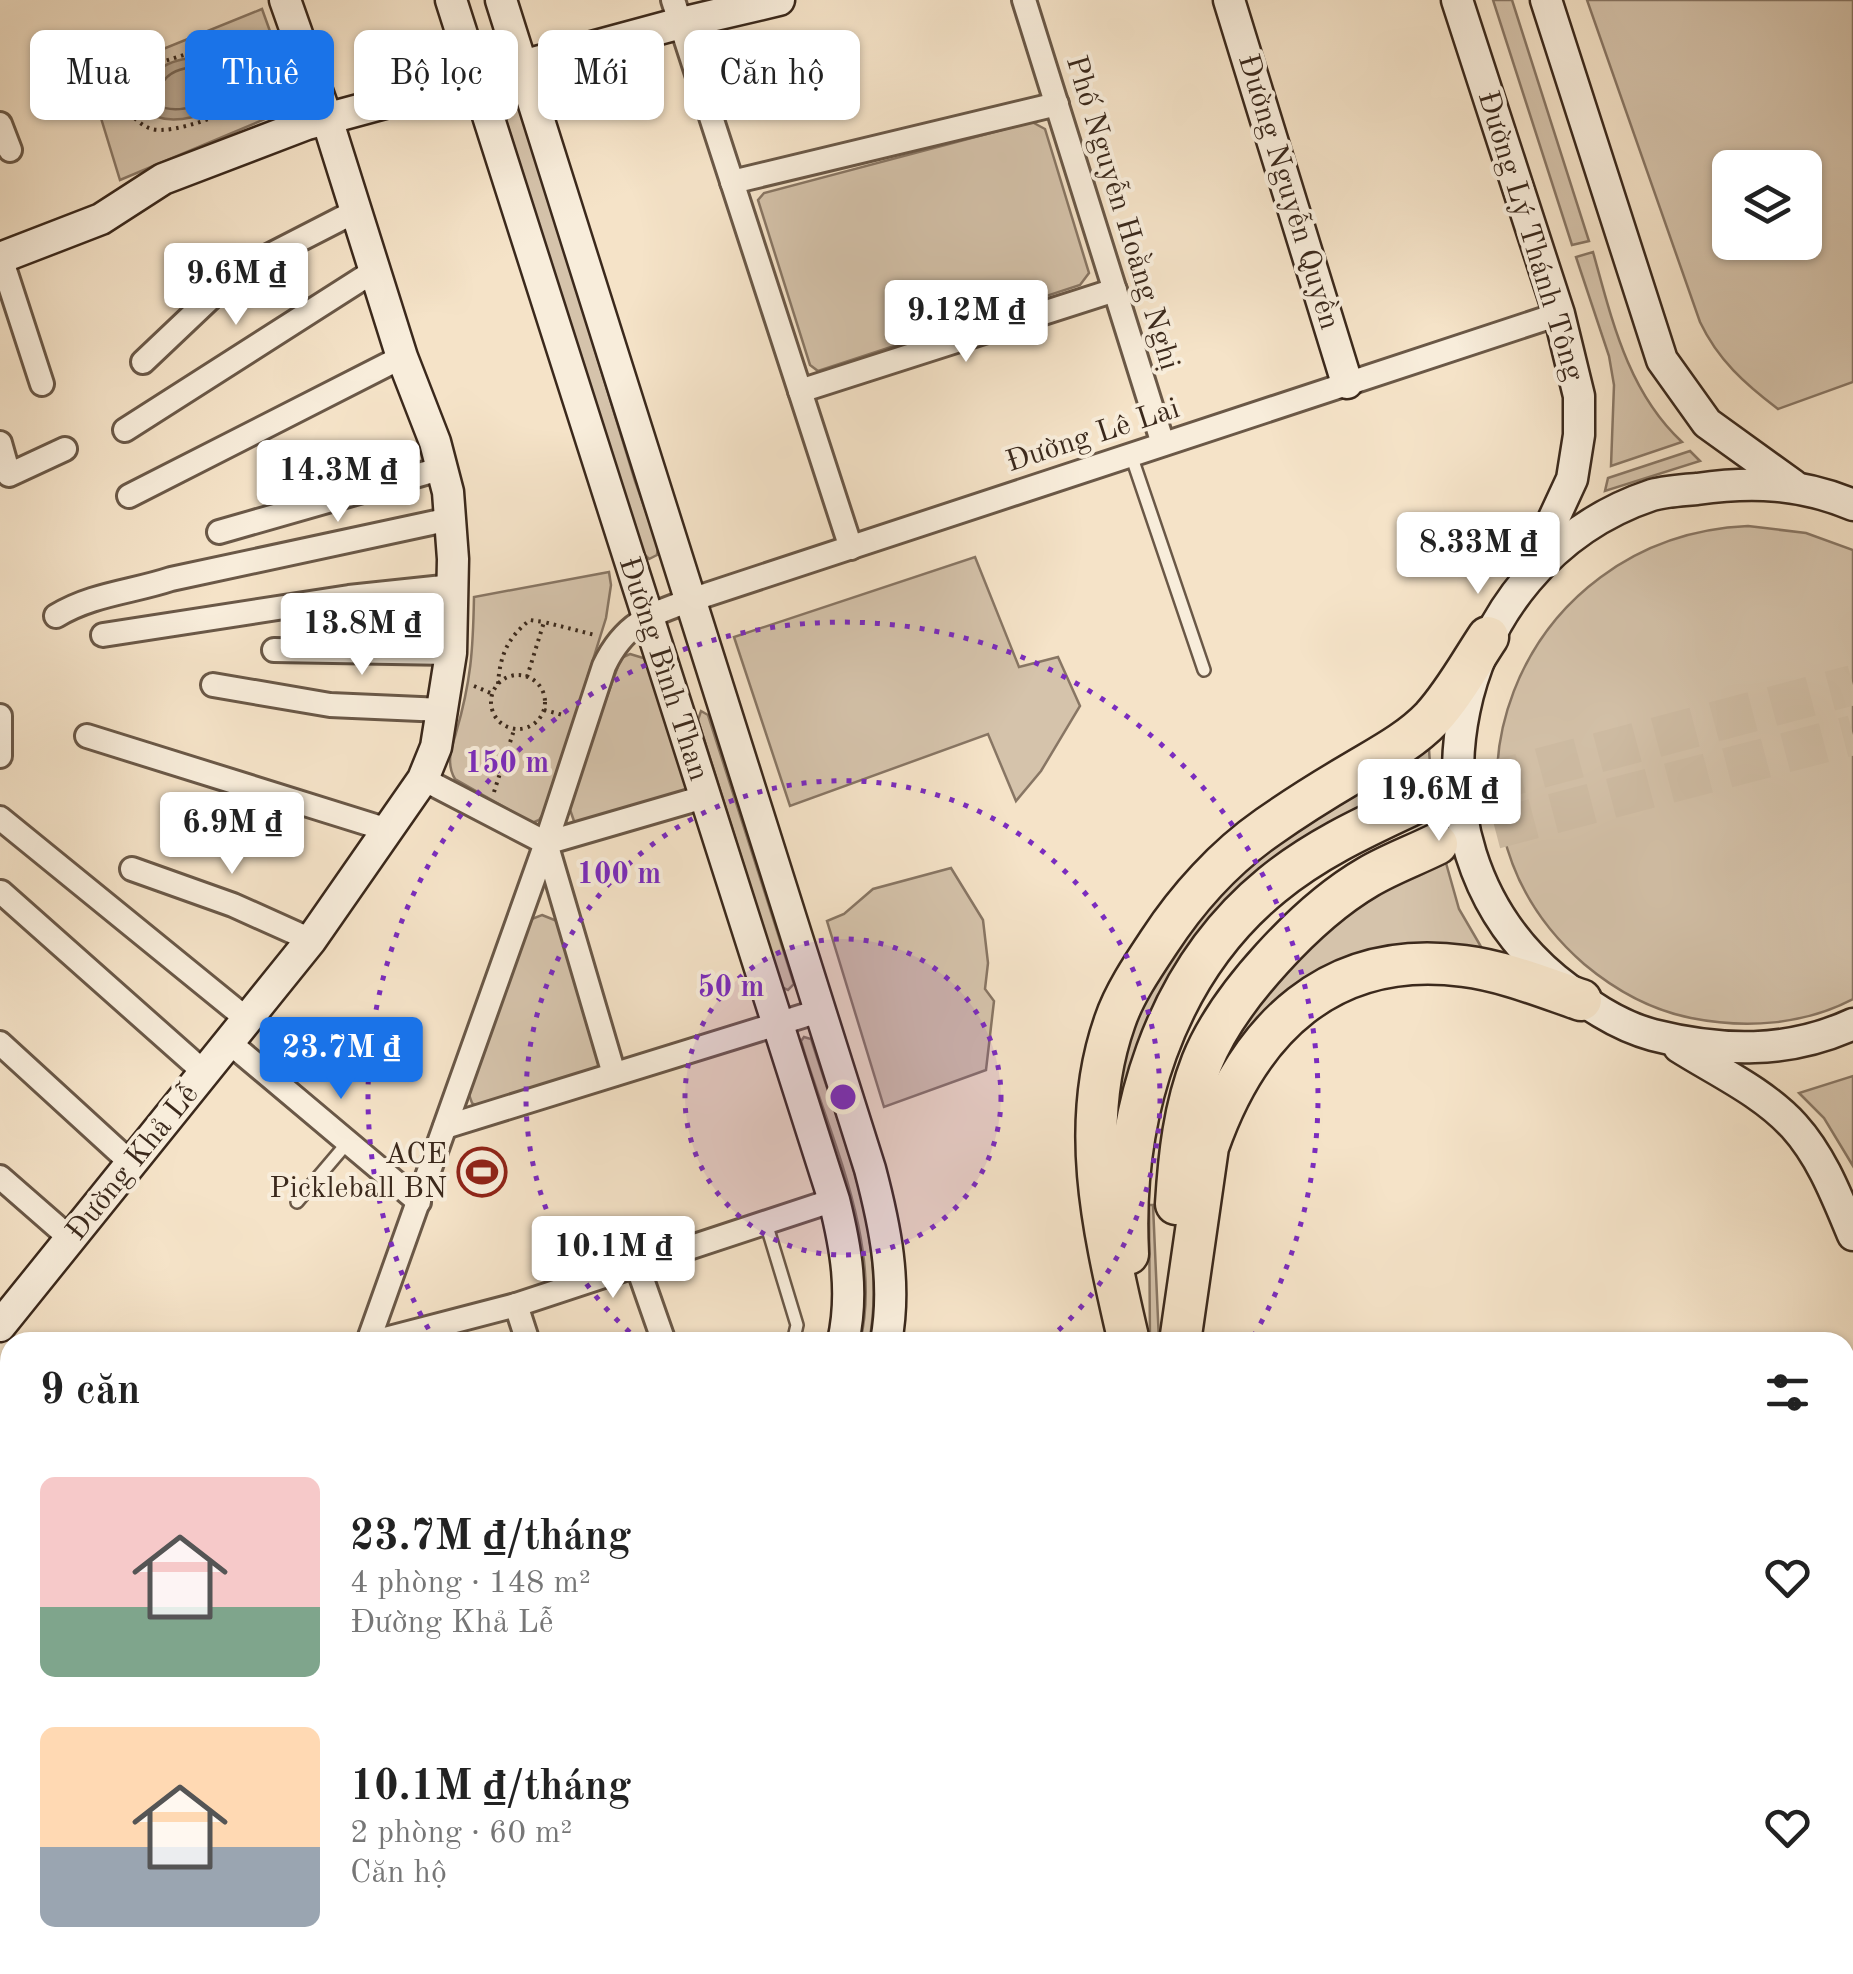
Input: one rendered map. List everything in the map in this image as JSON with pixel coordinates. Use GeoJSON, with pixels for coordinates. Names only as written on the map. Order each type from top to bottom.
{"type":"FeatureCollection","features":[{"type":"Feature","properties":{"kind":"highway"},"geometry":{"type":"LineString","coordinates":[[1128,1332],[1104,1236],[1096,1167],[1098,1095],[1115,1019],[1176,916],[1217,871],[1269,826],[1400,744],[1429,721],[1488,637]]}},
{"type":"Feature","properties":{"kind":"highway"},"geometry":{"type":"LineString","coordinates":[[1130,1332],[1127,1238],[1132,1141],[1153,1055],[1169,1022],[1208,955],[1270,886],[1346,835],[1424,799]]}},
{"type":"Feature","properties":{"kind":"highway"},"geometry":{"type":"LineString","coordinates":[[1179,1332],[1174,1239],[1179,1144],[1203,1060],[1247,988],[1303,925],[1368,877],[1437,844]]}},
{"type":"Feature","properties":{"kind":"highway"},"geometry":{"type":"LineString","coordinates":[[1180,1332],[1208,1147],[1218,1116],[1247,1060],[1285,1016],[1324,991],[1366,972],[1410,964],[1482,968],[1581,1000]]}},
{"type":"Feature","properties":{"kind":"main road","name":"Đường Khả Lễ"},"geometry":{"type":"LineString","coordinates":[[284,0],[295,30]]}},
{"type":"Feature","properties":{"kind":"main road","name":"Đường Bình Than"},"geometry":{"type":"LineString","coordinates":[[451,0],[461,30]]}},
{"type":"Feature","properties":{"kind":"main road","name":"Đường Bình Than"},"geometry":{"type":"LineString","coordinates":[[501,0],[870,1169],[884,1226],[890,1299],[887,1332]]}},
{"type":"Feature","properties":{"kind":"main road"},"geometry":{"type":"LineString","coordinates":[[518,66],[677,12],[779,0]]}},
{"type":"Feature","properties":{"kind":"main road","name":"Đường Nguyễn Quyền"},"geometry":{"type":"LineString","coordinates":[[1229,0],[1347,383]]}},
{"type":"Feature","properties":{"kind":"main road","name":"Đường Lý Thánh Tông"},"geometry":{"type":"LineString","coordinates":[[1456,0],[1559,314],[1579,396],[1576,465],[1566,497],[1522,584]]}},
{"type":"Feature","properties":{"kind":"main road"},"geometry":{"type":"LineString","coordinates":[[1546,0],[1662,360],[1707,423],[1795,487]]}},
{"type":"Feature","properties":{"kind":"main road"},"geometry":{"type":"LineString","coordinates":[[1,258],[101,219],[163,179],[324,120]]}},
{"type":"Feature","properties":{"kind":"main road","name":"Đường Khả Lễ"},"geometry":{"type":"LineString","coordinates":[[0,1326],[310,940],[422,779],[436,747],[451,653],[453,586],[443,468],[402,357],[327,120]]}},
{"type":"Feature","properties":{"kind":"main road","name":"Đường Bình Than"},"geometry":{"type":"LineString","coordinates":[[489,120],[834,1200],[846,1248],[849,1286],[843,1332]]}},
{"type":"Feature","properties":{"kind":"main road"},"geometry":{"type":"LineString","coordinates":[[1853,505],[1795,487],[1750,482],[1656,494],[1609,513],[1575,534],[1522,584],[1488,637],[1462,718],[1456,755],[1459,802],[1482,883],[1521,948],[1581,1000],[1627,1026],[1712,1047],[1758,1048],[1804,1041],[1853,1024]]}},
{"type":"Feature","properties":{"kind":"main road"},"geometry":{"type":"LineString","coordinates":[[1664,1038],[1768,1104],[1793,1125],[1815,1154],[1853,1235]]}},
{"type":"Feature","properties":{"kind":"street","name":"Phố Nguyễn Hoằng Nghị"},"geometry":{"type":"LineString","coordinates":[[1024,0],[1163,444]]}},
{"type":"Feature","properties":{"kind":"street"},"geometry":{"type":"LineString","coordinates":[[677,12],[851,548]]}},
{"type":"Feature","properties":{"kind":"street"},"geometry":{"type":"LineString","coordinates":[[732,182],[1057,104]]}},
{"type":"Feature","properties":{"kind":"street"},"geometry":{"type":"LineString","coordinates":[[0,124],[10,150]]}},
{"type":"Feature","properties":{"kind":"street"},"geometry":{"type":"LineString","coordinates":[[143,362],[239,271],[354,212]]}},
{"type":"Feature","properties":{"kind":"street"},"geometry":{"type":"LineString","coordinates":[[1,258],[42,384]]}},
{"type":"Feature","properties":{"kind":"street"},"geometry":{"type":"LineString","coordinates":[[125,430],[374,270]]}},
{"type":"Feature","properties":{"kind":"street"},"geometry":{"type":"LineString","coordinates":[[800,391],[1115,290]]}},
{"type":"Feature","properties":{"kind":"street","name":"Đường Lê Lai"},"geometry":{"type":"LineString","coordinates":[[646,616],[1559,314]]}},
{"type":"Feature","properties":{"kind":"street"},"geometry":{"type":"LineString","coordinates":[[129,496],[402,357]]}},
{"type":"Feature","properties":{"kind":"street"},"geometry":{"type":"LineString","coordinates":[[0,442],[10,475],[65,449]]}},
{"type":"Feature","properties":{"kind":"street"},"geometry":{"type":"LineString","coordinates":[[219,532],[443,468]]}},
{"type":"Feature","properties":{"kind":"street"},"geometry":{"type":"LineString","coordinates":[[56,616],[95,597],[450,520]]}},
{"type":"Feature","properties":{"kind":"street"},"geometry":{"type":"LineString","coordinates":[[104,636],[349,597],[453,586]]}},
{"type":"Feature","properties":{"kind":"street"},"geometry":{"type":"LineString","coordinates":[[374,1332],[604,666],[615,646],[646,616]]}},
{"type":"Feature","properties":{"kind":"street"},"geometry":{"type":"LineString","coordinates":[[274,650],[451,653]]}},
{"type":"Feature","properties":{"kind":"street"},"geometry":{"type":"LineString","coordinates":[[213,685],[330,705],[443,710]]}},
{"type":"Feature","properties":{"kind":"street"},"geometry":{"type":"LineString","coordinates":[[0,716],[0,756]]}},
{"type":"Feature","properties":{"kind":"street"},"geometry":{"type":"LineString","coordinates":[[87,736],[388,830]]}},
{"type":"Feature","properties":{"kind":"street"},"geometry":{"type":"LineString","coordinates":[[422,779],[546,843],[704,797]]}},
{"type":"Feature","properties":{"kind":"street"},"geometry":{"type":"LineString","coordinates":[[0,819],[239,1031],[348,1142],[419,1202]]}},
{"type":"Feature","properties":{"kind":"street"},"geometry":{"type":"LineString","coordinates":[[546,843],[614,1074]]}},
{"type":"Feature","properties":{"kind":"street"},"geometry":{"type":"LineString","coordinates":[[132,869],[232,905],[310,940]]}},
{"type":"Feature","properties":{"kind":"street"},"geometry":{"type":"LineString","coordinates":[[1,892],[205,1073]]}},
{"type":"Feature","properties":{"kind":"street"},"geometry":{"type":"LineString","coordinates":[[446,1127],[819,1012]]}},
{"type":"Feature","properties":{"kind":"street"},"geometry":{"type":"LineString","coordinates":[[0,1044],[131,1164]]}},
{"type":"Feature","properties":{"kind":"street"},"geometry":{"type":"LineString","coordinates":[[0,1177],[71,1239]]}},
{"type":"Feature","properties":{"kind":"street"},"geometry":{"type":"LineString","coordinates":[[410,1332],[516,1305],[834,1200]]}},
{"type":"Feature","properties":{"kind":"street"},"geometry":{"type":"LineString","coordinates":[[637,1265],[660,1332]]}},
{"type":"Feature","properties":{"kind":"street"},"geometry":{"type":"LineString","coordinates":[[516,1305],[525,1332]]}},
{"type":"Feature","properties":{"kind":"lane"},"geometry":{"type":"LineString","coordinates":[[1131,455],[1204,670]]}},
{"type":"Feature","properties":{"kind":"lane"},"geometry":{"type":"LineString","coordinates":[[297,1202],[348,1142]]}},
{"type":"Feature","properties":{"kind":"lane"},"geometry":{"type":"LineString","coordinates":[[766,1223],[798,1324],[796,1332]]}},
{"type":"Feature","properties":{"kind":"path"},"geometry":{"type":"LineString","coordinates":[[221,43],[244,44],[260,63],[258,90],[250,99],[167,130],[152,130],[132,116],[129,96],[136,80],[150,64],[221,43]]}},
{"type":"Feature","properties":{"kind":"path"},"geometry":{"type":"LineString","coordinates":[[498,684],[513,676],[526,677],[543,691],[544,710],[533,725],[514,730],[494,716],[493,694],[501,655],[513,636],[530,620],[596,636]]}},
{"type":"Feature","properties":{"kind":"path"},"geometry":{"type":"LineString","coordinates":[[526,677],[544,622]]}},
{"type":"Feature","properties":{"kind":"path"},"geometry":{"type":"LineString","coordinates":[[474,686],[493,694]]}},
{"type":"Feature","properties":{"kind":"path"},"geometry":{"type":"LineString","coordinates":[[544,710],[570,717]]}},
{"type":"Feature","properties":{"kind":"path"},"geometry":{"type":"LineString","coordinates":[[492,796],[514,730]]}},
{"type":"Feature","properties":{"kind":"shaded area"},"geometry":{"type":"Polygon","coordinates":[[[1493,0],[1512,0],[1589,241],[1572,245],[1493,0]]]}},
{"type":"Feature","properties":{"kind":"shaded area"},"geometry":{"type":"Polygon","coordinates":[[[1587,0],[1853,0],[1853,382],[1778,409],[1733,370],[1700,322],[1587,0]]]}},
{"type":"Feature","properties":{"kind":"shaded area"},"geometry":{"type":"Polygon","coordinates":[[[262,9],[270,30],[210,30],[262,9]]]}},
{"type":"Feature","properties":{"kind":"shaded area"},"geometry":{"type":"Polygon","coordinates":[[[185,40],[185,120],[263,120],[120,180],[102,120],[165,120],[165,48],[185,40]]]}},
{"type":"Feature","properties":{"kind":"shaded area"},"geometry":{"type":"Polygon","coordinates":[[[518,104],[658,546],[657,555],[649,559],[641,551],[506,120],[518,120],[518,104]]]}},
{"type":"Feature","properties":{"kind":"shaded area"},"geometry":{"type":"Polygon","coordinates":[[[1032,122],[1045,129],[1089,273],[1080,285],[818,371],[810,365],[758,200],[764,193],[1032,122]]]}},
{"type":"Feature","properties":{"kind":"shaded area"},"geometry":{"type":"Polygon","coordinates":[[[1593,252],[1615,329],[1635,378],[1663,422],[1682,442],[1611,466],[1614,385],[1609,356],[1576,257],[1593,252]]]}},
{"type":"Feature","properties":{"kind":"shaded area"},"geometry":{"type":"Polygon","coordinates":[[[1690,451],[1700,461],[1605,491],[1608,478],[1690,451]]]}},
{"type":"Feature","properties":{"kind":"shaded area"},"geometry":{"type":"Polygon","coordinates":[[[1748,526],[1806,533],[1853,550],[1853,999],[1794,1019],[1753,1024],[1691,1018],[1662,1010],[1621,990],[1584,964],[1531,902],[1503,832],[1498,761],[1514,691],[1549,629],[1601,577],[1668,541],[1748,526]]]}},
{"type":"Feature","properties":{"kind":"shaded area"},"geometry":{"type":"Polygon","coordinates":[[[975,557],[1019,667],[1058,657],[1080,706],[1041,771],[1016,801],[988,734],[790,806],[734,637],[975,557]]]}},
{"type":"Feature","properties":{"kind":"shaded area"},"geometry":{"type":"Polygon","coordinates":[[[609,572],[606,618],[546,810],[532,823],[455,779],[451,768],[451,751],[470,666],[474,597],[609,572]]]}},
{"type":"Feature","properties":{"kind":"shaded area"},"geometry":{"type":"Polygon","coordinates":[[[630,654],[650,660],[688,783],[684,791],[582,825],[574,821],[568,804],[621,658],[630,654]]]}},
{"type":"Feature","properties":{"kind":"shaded area"},"geometry":{"type":"Polygon","coordinates":[[[701,711],[708,715],[794,984],[788,990],[782,987],[698,720],[701,711]]]}},
{"type":"Feature","properties":{"kind":"shaded area"},"geometry":{"type":"Polygon","coordinates":[[[1429,749],[1431,780],[1416,784],[1266,878],[1116,1136],[1114,1084],[1131,1024],[1185,931],[1261,854],[1429,749]]]}},
{"type":"Feature","properties":{"kind":"shaded area"},"geometry":{"type":"Polygon","coordinates":[[[1446,863],[1459,909],[1487,957],[1344,968],[1192,1137],[1212,1063],[1254,994],[1373,892],[1446,863]]]}},
{"type":"Feature","properties":{"kind":"shaded area"},"geometry":{"type":"Polygon","coordinates":[[[951,868],[983,920],[988,963],[985,989],[994,1001],[986,1070],[884,1107],[827,921],[844,914],[873,889],[951,868]]]}},
{"type":"Feature","properties":{"kind":"shaded area"},"geometry":{"type":"Polygon","coordinates":[[[542,915],[557,921],[603,1067],[479,1107],[472,1103],[468,1092],[529,920],[542,915]]]}},
{"type":"Feature","properties":{"kind":"shaded area"},"geometry":{"type":"Polygon","coordinates":[[[804,1037],[811,1039],[859,1188],[873,1265],[870,1332],[861,1332],[865,1267],[850,1190],[801,1041],[804,1037]]]}},
{"type":"Feature","properties":{"kind":"shaded area"},"geometry":{"type":"Polygon","coordinates":[[[1853,1076],[1853,1166],[1824,1118],[1799,1093],[1853,1076]]]}},
{"type":"Feature","properties":{"kind":"shaded area"},"geometry":{"type":"Polygon","coordinates":[[[1149,1205],[1153,1205],[1159,1332],[1150,1332],[1149,1205]]]}},
{"type":"Feature","properties":{"kind":"water"},"geometry":{"type":"Polygon","coordinates":[[[185,59],[185,118],[166,119],[165,66],[185,59]]]}},
{"type":"Feature","properties":{"kind":"tunnel"},"geometry":{"type":"LineString","coordinates":[[1424,799],[1853,685]]}},
{"type":"Feature","properties":{"kind":"tunnel"},"geometry":{"type":"LineString","coordinates":[[1437,844],[1853,735]]}},
{"type":"Feature","properties":{"kind":"place","name":"ACE Pickleball BN"},"geometry":{"type":"Point","coordinates":[482,1172]}}]}
